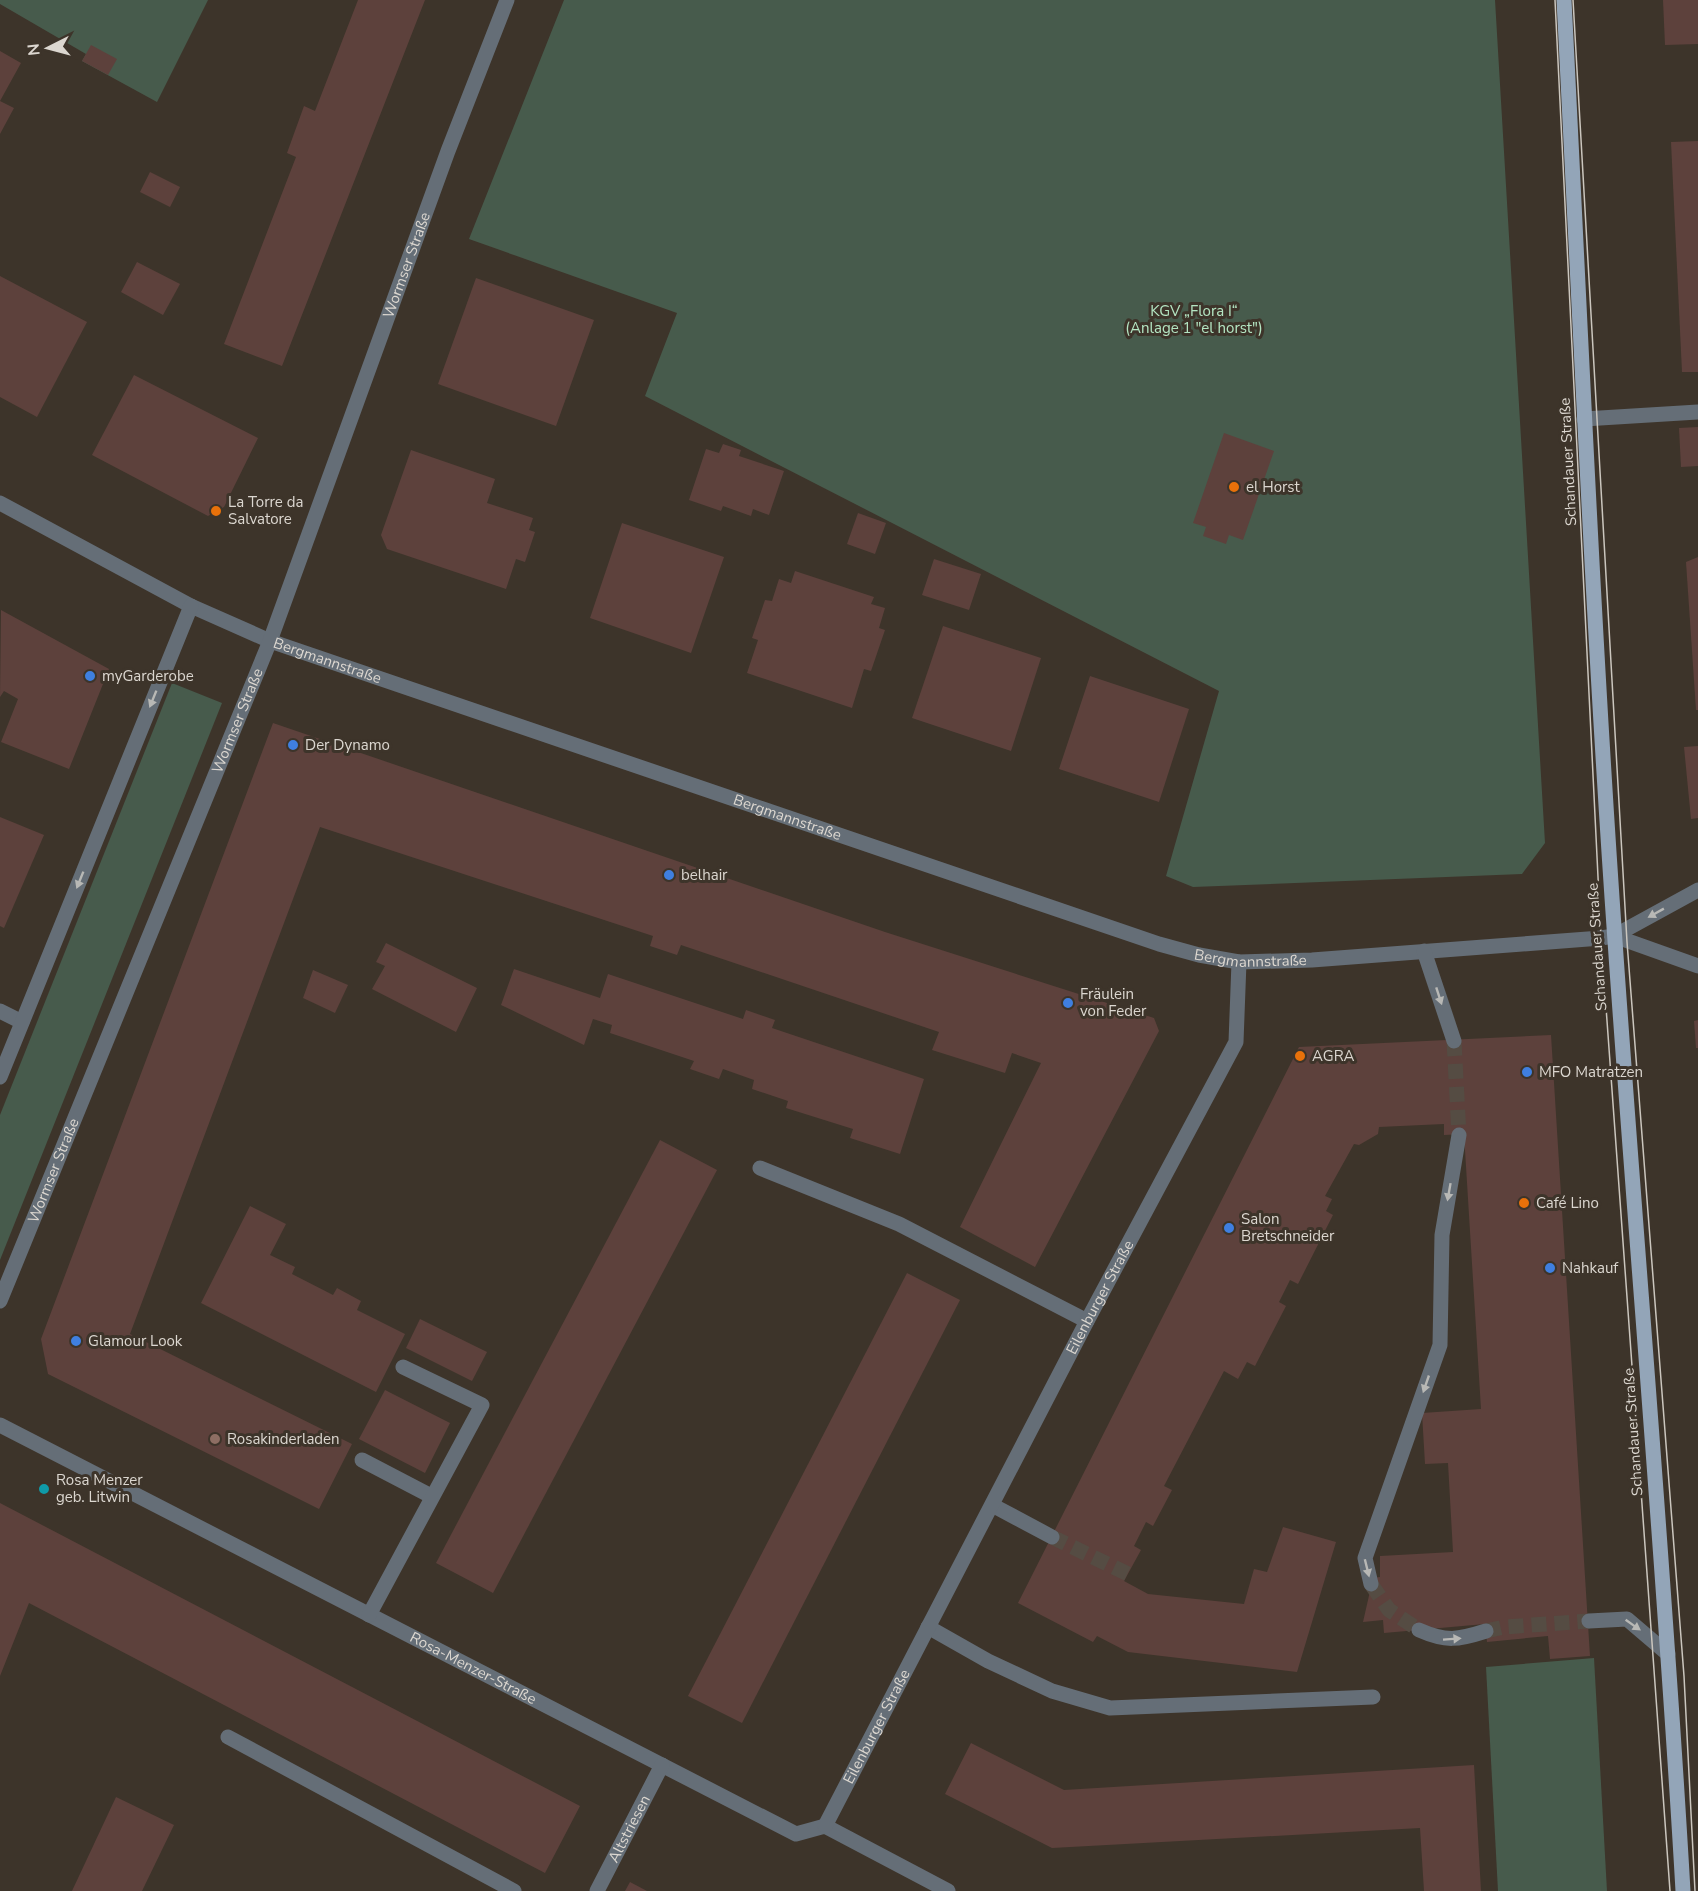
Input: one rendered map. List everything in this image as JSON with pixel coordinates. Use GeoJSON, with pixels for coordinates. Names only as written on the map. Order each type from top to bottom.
{"type":"FeatureCollection","features":[{"type":"Feature","properties":{"kind":"main road","name":"Schandauer Straße"},"geometry":{"type":"LineString","coordinates":[[1564,0],[1584,418],[1614,936],[1668,1654],[1683,1891]]}},
{"type":"Feature","properties":{"kind":"street","name":"Wormser Straße"},"geometry":{"type":"LineString","coordinates":[[0,1301],[270,641],[444,162],[507,0]]}},
{"type":"Feature","properties":{"kind":"street"},"geometry":{"type":"LineString","coordinates":[[1584,418],[1698,412]]}},
{"type":"Feature","properties":{"kind":"street","name":"Bergmannstraße"},"geometry":{"type":"LineString","coordinates":[[0,504],[191,606],[270,641],[1160,944],[1199,955],[1239,962],[1424,951],[1614,936],[1698,966]]}},
{"type":"Feature","properties":{"kind":"street"},"geometry":{"type":"LineString","coordinates":[[0,1077],[191,606]]}},
{"type":"Feature","properties":{"kind":"street","name":"Bergmannstraße"},"geometry":{"type":"LineString","coordinates":[[1614,936],[1698,890]]}},
{"type":"Feature","properties":{"kind":"street"},"geometry":{"type":"LineString","coordinates":[[1424,951],[1454,1041]]}},
{"type":"Feature","properties":{"kind":"street","name":"Eilenburger Straße"},"geometry":{"type":"LineString","coordinates":[[825,1826],[1087,1321],[1236,1042],[1239,962]]}},
{"type":"Feature","properties":{"kind":"street"},"geometry":{"type":"LineString","coordinates":[[0,1011],[22,1022]]}},
{"type":"Feature","properties":{"kind":"street"},"geometry":{"type":"LineString","coordinates":[[1371,1584],[1365,1558],[1440,1345],[1442,1235],[1459,1135]]}},
{"type":"Feature","properties":{"kind":"street"},"geometry":{"type":"LineString","coordinates":[[760,1168],[899,1224],[1087,1321]]}},
{"type":"Feature","properties":{"kind":"street"},"geometry":{"type":"LineString","coordinates":[[369,1615],[482,1405],[403,1367]]}},
{"type":"Feature","properties":{"kind":"street","name":"Rosa-Menzer-Straße"},"geometry":{"type":"LineString","coordinates":[[0,1425],[796,1834],[825,1826]]}},
{"type":"Feature","properties":{"kind":"street"},"geometry":{"type":"LineString","coordinates":[[362,1460],[431,1496]]}},
{"type":"Feature","properties":{"kind":"street"},"geometry":{"type":"LineString","coordinates":[[992,1505],[1052,1536]]}},
{"type":"Feature","properties":{"kind":"street"},"geometry":{"type":"LineString","coordinates":[[1589,1621],[1627,1619],[1668,1654]]}},
{"type":"Feature","properties":{"kind":"street"},"geometry":{"type":"LineString","coordinates":[[928,1627],[988,1661],[1052,1691],[1110,1708],[1373,1697]]}},
{"type":"Feature","properties":{"kind":"street"},"geometry":{"type":"LineString","coordinates":[[1419,1630],[1439,1639],[1449,1640],[1486,1631]]}},
{"type":"Feature","properties":{"kind":"street"},"geometry":{"type":"LineString","coordinates":[[228,1737],[513,1891]]}},
{"type":"Feature","properties":{"kind":"street","name":"Altstriesen"},"geometry":{"type":"LineString","coordinates":[[597,1891],[662,1765]]}},
{"type":"Feature","properties":{"kind":"street"},"geometry":{"type":"LineString","coordinates":[[825,1826],[948,1891]]}},
{"type":"Feature","properties":{"kind":"green space"},"geometry":{"type":"Polygon","coordinates":[[[0,0],[208,0],[157,102],[82,61],[86,54],[0,4],[0,0]]]}},
{"type":"Feature","properties":{"kind":"green space","name":"KGV „Flora I“ (Anlage 1 \"el horst\")"},"geometry":{"type":"Polygon","coordinates":[[[564,0],[1495,0],[1545,843],[1522,874],[1193,887],[1166,876],[1219,691],[645,396],[677,313],[469,239],[564,0]]]}},
{"type":"Feature","properties":{"kind":"green space"},"geometry":{"type":"Polygon","coordinates":[[[172,683],[222,703],[0,1260],[0,1115],[172,683]]]}},
{"type":"Feature","properties":{"kind":"green space"},"geometry":{"type":"Polygon","coordinates":[[[1594,1658],[1607,1891],[1498,1891],[1486,1667],[1594,1658]]]}},
{"type":"Feature","properties":{"kind":"building"},"geometry":{"type":"Polygon","coordinates":[[[358,0],[425,0],[282,366],[224,344],[296,157],[287,153],[304,106],[315,111],[358,0]]]}},
{"type":"Feature","properties":{"kind":"building"},"geometry":{"type":"Polygon","coordinates":[[[1663,0],[1698,0],[1698,44],[1665,45],[1663,0]]]}},
{"type":"Feature","properties":{"kind":"building"},"geometry":{"type":"Polygon","coordinates":[[[91,45],[117,59],[108,75],[82,61],[91,45]]]}},
{"type":"Feature","properties":{"kind":"building"},"geometry":{"type":"Polygon","coordinates":[[[0,51],[21,63],[0,101],[0,51]]]}},
{"type":"Feature","properties":{"kind":"building"},"geometry":{"type":"Polygon","coordinates":[[[0,101],[14,108],[0,134],[0,101]]]}},
{"type":"Feature","properties":{"kind":"building"},"geometry":{"type":"Polygon","coordinates":[[[1698,141],[1698,372],[1682,372],[1671,142],[1698,141]]]}},
{"type":"Feature","properties":{"kind":"building"},"geometry":{"type":"Polygon","coordinates":[[[150,172],[180,187],[170,207],[140,192],[150,172]]]}},
{"type":"Feature","properties":{"kind":"building"},"geometry":{"type":"Polygon","coordinates":[[[137,262],[180,284],[163,315],[121,292],[137,262]]]}},
{"type":"Feature","properties":{"kind":"building"},"geometry":{"type":"Polygon","coordinates":[[[0,276],[87,322],[37,417],[0,397],[0,276]]]}},
{"type":"Feature","properties":{"kind":"building"},"geometry":{"type":"Polygon","coordinates":[[[476,278],[594,320],[556,426],[438,384],[476,278]]]}},
{"type":"Feature","properties":{"kind":"building"},"geometry":{"type":"Polygon","coordinates":[[[134,375],[258,438],[224,507],[208,516],[92,455],[134,375]]]}},
{"type":"Feature","properties":{"kind":"building"},"geometry":{"type":"Polygon","coordinates":[[[1698,427],[1698,466],[1681,467],[1679,428],[1698,427]]]}},
{"type":"Feature","properties":{"kind":"building","name":"el Horst"},"geometry":{"type":"Polygon","coordinates":[[[1224,433],[1274,451],[1243,540],[1229,535],[1226,544],[1203,536],[1206,527],[1193,523],[1224,433]]]}},
{"type":"Feature","properties":{"kind":"building"},"geometry":{"type":"Polygon","coordinates":[[[723,444],[741,450],[739,456],[784,471],[769,515],[753,509],[751,516],[723,506],[721,511],[689,500],[706,449],[719,453],[723,444]]]}},
{"type":"Feature","properties":{"kind":"building"},"geometry":{"type":"Polygon","coordinates":[[[411,450],[495,479],[487,503],[533,518],[529,530],[535,532],[525,562],[516,559],[506,589],[387,549],[381,535],[411,450]]]}},
{"type":"Feature","properties":{"kind":"building"},"geometry":{"type":"Polygon","coordinates":[[[858,513],[886,523],[875,554],[847,544],[858,513]]]}},
{"type":"Feature","properties":{"kind":"building"},"geometry":{"type":"Polygon","coordinates":[[[622,523],[724,557],[691,653],[590,618],[622,523]]]}},
{"type":"Feature","properties":{"kind":"building"},"geometry":{"type":"Polygon","coordinates":[[[1698,557],[1698,710],[1696,710],[1686,562],[1698,557]]]}},
{"type":"Feature","properties":{"kind":"building"},"geometry":{"type":"Polygon","coordinates":[[[934,559],[981,574],[969,610],[922,595],[934,559]]]}},
{"type":"Feature","properties":{"kind":"building"},"geometry":{"type":"Polygon","coordinates":[[[795,571],[874,597],[871,604],[885,608],[879,628],[885,630],[871,671],[864,669],[852,708],[747,673],[758,640],[752,638],[765,600],[772,601],[779,579],[791,583],[795,571]]]}},
{"type":"Feature","properties":{"kind":"building"},"geometry":{"type":"Polygon","coordinates":[[[1,610],[109,669],[69,769],[1,742],[18,699],[4,691],[0,697],[1,610]]]}},
{"type":"Feature","properties":{"kind":"building"},"geometry":{"type":"Polygon","coordinates":[[[943,626],[1041,658],[1011,751],[912,718],[943,626]]]}},
{"type":"Feature","properties":{"kind":"building"},"geometry":{"type":"Polygon","coordinates":[[[1090,676],[1189,709],[1159,802],[1059,769],[1090,676]]]}},
{"type":"Feature","properties":{"kind":"building"},"geometry":{"type":"Polygon","coordinates":[[[273,723],[885,932],[1154,1018],[1159,1031],[1035,1267],[960,1227],[1041,1063],[1012,1053],[1005,1073],[932,1050],[939,1032],[681,945],[677,955],[650,946],[653,936],[320,827],[130,1334],[352,1444],[319,1509],[48,1374],[41,1339],[273,723]]]}},
{"type":"Feature","properties":{"kind":"building"},"geometry":{"type":"Polygon","coordinates":[[[1698,746],[1698,818],[1691,819],[1684,747],[1698,746]]]}},
{"type":"Feature","properties":{"kind":"building"},"geometry":{"type":"Polygon","coordinates":[[[0,817],[44,835],[4,928],[0,926],[0,817]]]}},
{"type":"Feature","properties":{"kind":"building"},"geometry":{"type":"Polygon","coordinates":[[[386,943],[477,988],[456,1032],[372,989],[385,966],[376,962],[386,943]]]}},
{"type":"Feature","properties":{"kind":"building"},"geometry":{"type":"Polygon","coordinates":[[[514,969],[600,998],[608,974],[743,1019],[746,1010],[775,1020],[772,1028],[924,1079],[900,1154],[850,1138],[853,1129],[786,1108],[788,1101],[752,1089],[754,1080],[723,1069],[719,1079],[690,1069],[694,1061],[610,1033],[612,1025],[593,1019],[584,1045],[501,1005],[514,969]]]}},
{"type":"Feature","properties":{"kind":"building"},"geometry":{"type":"Polygon","coordinates":[[[313,970],[348,985],[335,1013],[303,998],[313,970]]]}},
{"type":"Feature","properties":{"kind":"building"},"geometry":{"type":"Polygon","coordinates":[[[1698,1020],[1698,1048],[1696,1048],[1694,1021],[1698,1020]]]}},
{"type":"Feature","properties":{"kind":"building"},"geometry":{"type":"Polygon","coordinates":[[[1551,1035],[1590,1656],[1550,1659],[1548,1636],[1487,1642],[1485,1624],[1384,1633],[1383,1620],[1363,1622],[1373,1578],[1380,1577],[1380,1556],[1453,1552],[1448,1463],[1425,1464],[1422,1413],[1481,1409],[1464,1134],[1444,1135],[1444,1124],[1379,1127],[1378,1134],[1359,1145],[1354,1144],[1325,1196],[1332,1199],[1326,1211],[1333,1215],[1298,1284],[1290,1280],[1279,1302],[1286,1306],[1255,1366],[1247,1362],[1238,1379],[1224,1371],[1164,1486],[1172,1490],[1153,1526],[1146,1522],[1134,1546],[1141,1550],[1124,1581],[1148,1594],[1244,1604],[1254,1569],[1267,1572],[1283,1527],[1336,1542],[1297,1672],[1128,1652],[1097,1636],[1093,1642],[1018,1603],[1299,1047],[1551,1035]]]}},
{"type":"Feature","properties":{"kind":"building"},"geometry":{"type":"Polygon","coordinates":[[[660,1140],[717,1170],[493,1593],[436,1563],[660,1140]]]}},
{"type":"Feature","properties":{"kind":"building"},"geometry":{"type":"Polygon","coordinates":[[[250,1206],[286,1224],[270,1255],[295,1267],[292,1274],[333,1295],[337,1288],[361,1301],[357,1310],[405,1334],[376,1392],[201,1303],[250,1206]]]}},
{"type":"Feature","properties":{"kind":"building"},"geometry":{"type":"Polygon","coordinates":[[[907,1273],[960,1300],[742,1723],[688,1696],[907,1273]]]}},
{"type":"Feature","properties":{"kind":"building"},"geometry":{"type":"Polygon","coordinates":[[[420,1319],[487,1352],[472,1381],[406,1348],[420,1319]]]}},
{"type":"Feature","properties":{"kind":"building"},"geometry":{"type":"Polygon","coordinates":[[[385,1390],[450,1423],[425,1473],[359,1439],[385,1390]]]}},
{"type":"Feature","properties":{"kind":"building"},"geometry":{"type":"Polygon","coordinates":[[[0,1503],[580,1806],[545,1873],[29,1603],[0,1676],[0,1503]]]}},
{"type":"Feature","properties":{"kind":"building"},"geometry":{"type":"Polygon","coordinates":[[[971,1743],[1064,1790],[1474,1765],[1481,1891],[1424,1891],[1420,1828],[1052,1848],[945,1794],[971,1743]]]}},
{"type":"Feature","properties":{"kind":"building"},"geometry":{"type":"Polygon","coordinates":[[[116,1797],[174,1825],[142,1891],[72,1891],[116,1797]]]}},
{"type":"Feature","properties":{"kind":"building"},"geometry":{"type":"Polygon","coordinates":[[[630,1882],[647,1891],[625,1891],[630,1882]]]}},
{"type":"Feature","properties":{"kind":"tunnel"},"geometry":{"type":"LineString","coordinates":[[1454,1041],[1459,1135]]}},
{"type":"Feature","properties":{"kind":"tunnel"},"geometry":{"type":"LineString","coordinates":[[1052,1537],[1128,1574]]}},
{"type":"Feature","properties":{"kind":"tunnel"},"geometry":{"type":"LineString","coordinates":[[1371,1584],[1389,1610],[1419,1630]]}},
{"type":"Feature","properties":{"kind":"tunnel"},"geometry":{"type":"LineString","coordinates":[[1486,1631],[1504,1627],[1589,1621]]}},
{"type":"Feature","properties":{"kind":"tram line"},"geometry":{"type":"LineString","coordinates":[[1555,0],[1601,938],[1670,1891]]}},
{"type":"Feature","properties":{"kind":"tram line"},"geometry":{"type":"LineString","coordinates":[[1573,0],[1627,942],[1684,1676],[1695,1891]]}},
{"type":"Feature","properties":{"kind":"place","name":"el Horst"},"geometry":{"type":"Point","coordinates":[1234,487]}},
{"type":"Feature","properties":{"kind":"place","name":"La Torre da Salvatore"},"geometry":{"type":"Point","coordinates":[216,511]}},
{"type":"Feature","properties":{"kind":"place","name":"myGarderobe"},"geometry":{"type":"Point","coordinates":[90,676]}},
{"type":"Feature","properties":{"kind":"place","name":"Der Dynamo"},"geometry":{"type":"Point","coordinates":[293,745]}},
{"type":"Feature","properties":{"kind":"place","name":"belhair"},"geometry":{"type":"Point","coordinates":[669,875]}},
{"type":"Feature","properties":{"kind":"place","name":"Fräulein von Feder"},"geometry":{"type":"Point","coordinates":[1068,1003]}},
{"type":"Feature","properties":{"kind":"place","name":"AGRA"},"geometry":{"type":"Point","coordinates":[1300,1056]}},
{"type":"Feature","properties":{"kind":"place","name":"MFO Matratzen"},"geometry":{"type":"Point","coordinates":[1527,1072]}},
{"type":"Feature","properties":{"kind":"place","name":"Café Lino"},"geometry":{"type":"Point","coordinates":[1524,1203]}},
{"type":"Feature","properties":{"kind":"place","name":"Salon Bretschneider"},"geometry":{"type":"Point","coordinates":[1229,1228]}},
{"type":"Feature","properties":{"kind":"place","name":"Nahkauf"},"geometry":{"type":"Point","coordinates":[1550,1268]}},
{"type":"Feature","properties":{"kind":"place","name":"Glamour Look"},"geometry":{"type":"Point","coordinates":[76,1341]}},
{"type":"Feature","properties":{"kind":"place","name":"Rosakinderladen"},"geometry":{"type":"Point","coordinates":[215,1439]}},
{"type":"Feature","properties":{"kind":"place","name":"Rosa Menzer geb. Litwin"},"geometry":{"type":"Point","coordinates":[44,1489]}}]}
